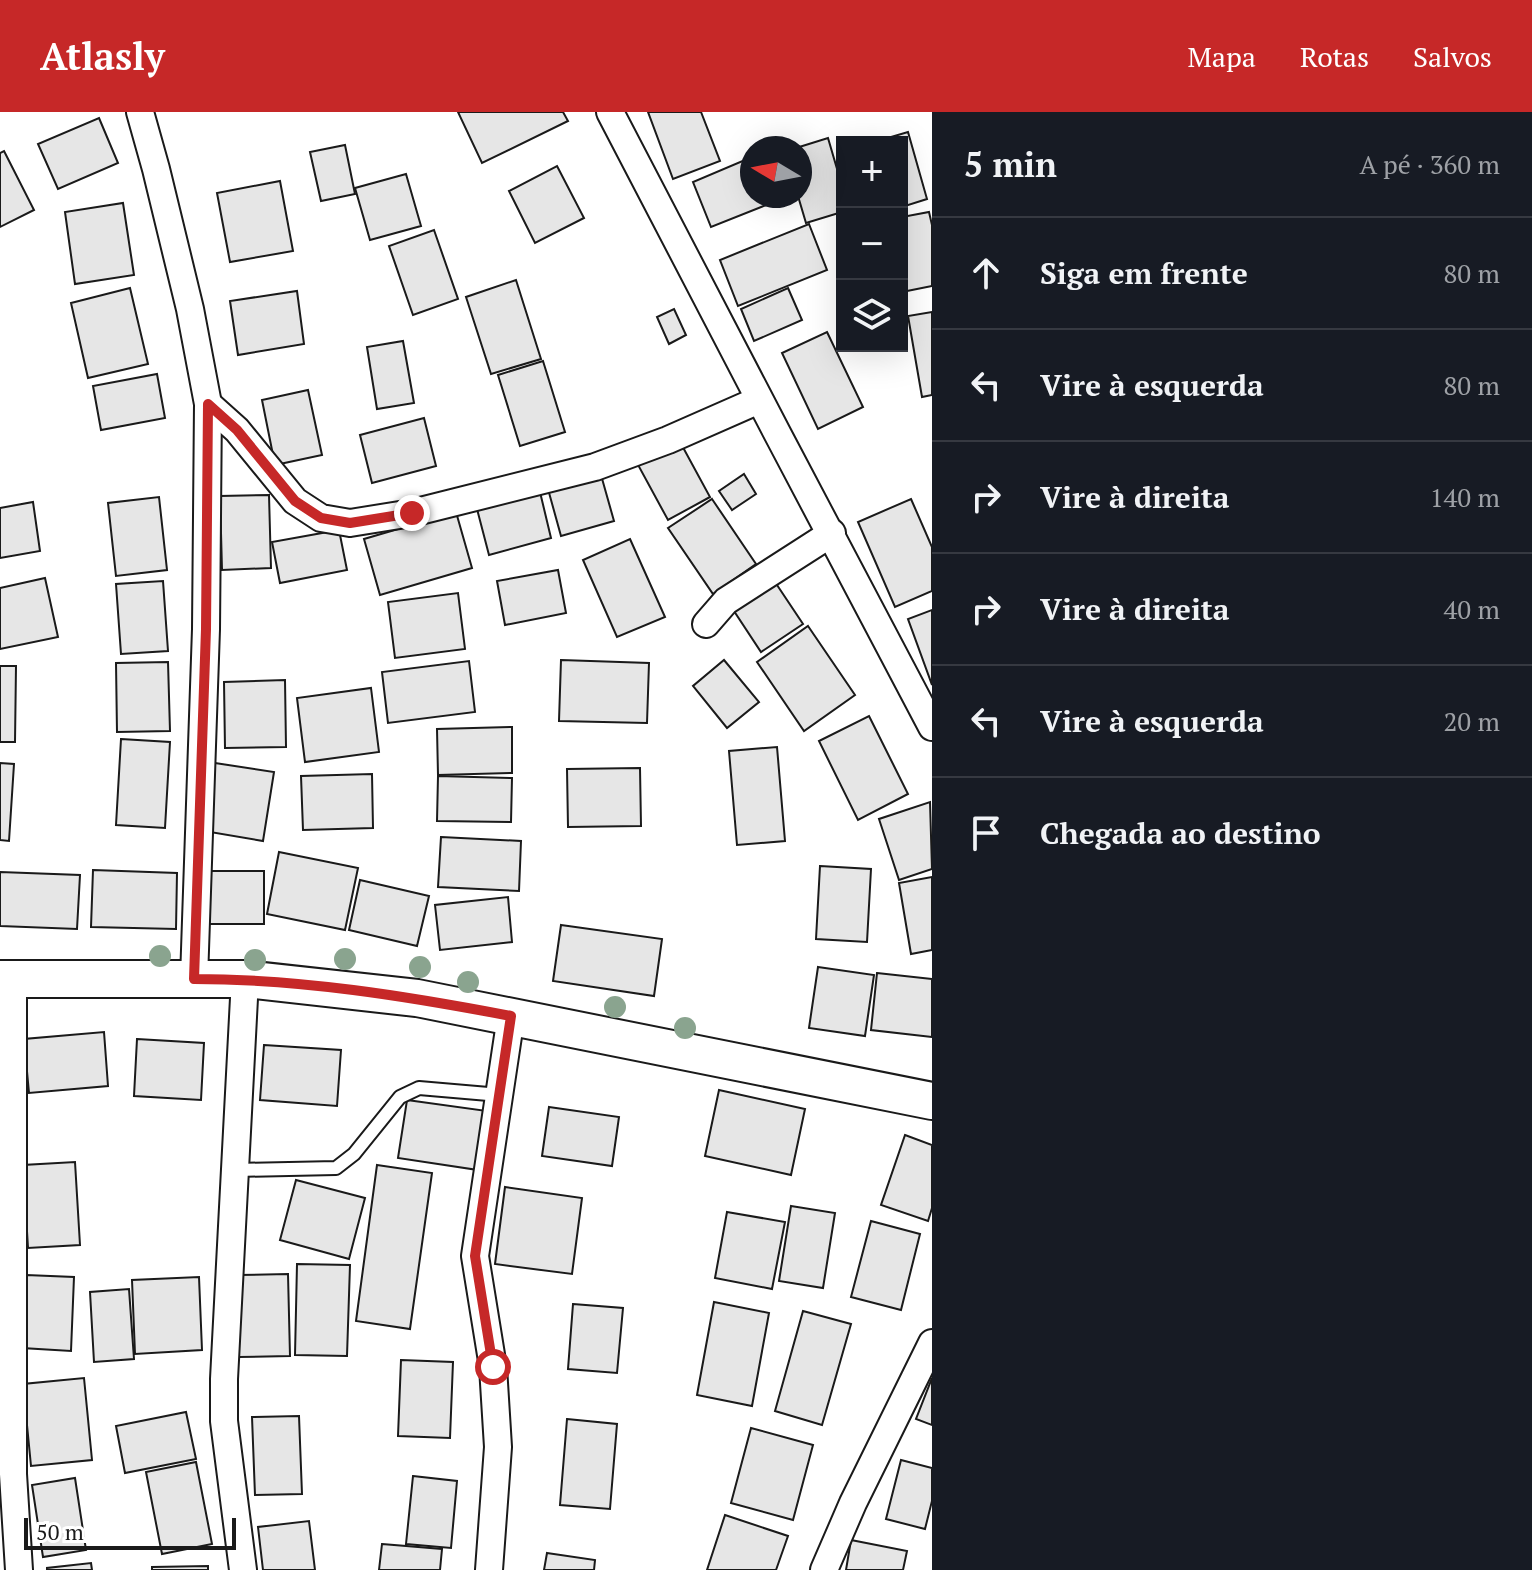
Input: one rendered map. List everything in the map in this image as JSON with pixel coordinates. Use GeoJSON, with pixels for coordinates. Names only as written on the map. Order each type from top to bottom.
{"type":"FeatureCollection","features":[{"type":"Feature","properties":{"kind":"street"},"geometry":{"type":"LineString","coordinates":[[140,112],[186,293],[208,404],[206,629],[194,979]]}},
{"type":"Feature","properties":{"kind":"street"},"geometry":{"type":"LineString","coordinates":[[610,112],[932,727]]}},
{"type":"Feature","properties":{"kind":"street"},"geometry":{"type":"LineString","coordinates":[[208,404],[237,430],[295,501],[321,518],[350,523],[391,518],[595,467],[668,440],[759,400]]}},
{"type":"Feature","properties":{"kind":"street"},"geometry":{"type":"LineString","coordinates":[[706,624],[726,601],[832,533]]}},
{"type":"Feature","properties":{"kind":"street"},"geometry":{"type":"LineString","coordinates":[[19,1570],[9,1542],[13,1474],[6,979],[245,979],[417,998],[932,1101]]}},
{"type":"Feature","properties":{"kind":"street"},"geometry":{"type":"LineString","coordinates":[[243,1570],[224,1421],[224,1379],[245,979]]}},
{"type":"Feature","properties":{"kind":"street"},"geometry":{"type":"LineString","coordinates":[[489,1570],[498,1447],[493,1367],[475,1256],[511,1016]]}},
{"type":"Feature","properties":{"kind":"street"},"geometry":{"type":"LineString","coordinates":[[824,1570],[853,1503],[932,1343]]}},
{"type":"Feature","properties":{"kind":"lane"},"geometry":{"type":"LineString","coordinates":[[237,1170],[336,1168],[354,1154],[400,1097],[419,1088],[500,1095]]}},
{"type":"Feature","properties":{"kind":"building"},"geometry":{"type":"Polygon","coordinates":[[[458,112],[563,112],[568,121],[482,163],[458,112]]]}},
{"type":"Feature","properties":{"kind":"building"},"geometry":{"type":"Polygon","coordinates":[[[648,112],[701,112],[720,161],[673,179],[648,112]]]}},
{"type":"Feature","properties":{"kind":"building"},"geometry":{"type":"Polygon","coordinates":[[[99,118],[118,163],[58,189],[38,144],[99,118]]]}},
{"type":"Feature","properties":{"kind":"building"},"geometry":{"type":"Polygon","coordinates":[[[908,132],[927,199],[908,205],[908,136],[894,136],[908,132]]]}},
{"type":"Feature","properties":{"kind":"building"},"geometry":{"type":"Polygon","coordinates":[[[828,138],[836,165],[836,214],[806,223],[802,208],[812,208],[812,143],[828,138]]]}},
{"type":"Feature","properties":{"kind":"building"},"geometry":{"type":"Polygon","coordinates":[[[345,145],[355,194],[321,201],[310,152],[345,145]]]}},
{"type":"Feature","properties":{"kind":"building"},"geometry":{"type":"Polygon","coordinates":[[[4,151],[34,210],[0,227],[0,153],[4,151]]]}},
{"type":"Feature","properties":{"kind":"building"},"geometry":{"type":"Polygon","coordinates":[[[740,162],[740,208],[758,208],[711,227],[693,182],[740,162]]]}},
{"type":"Feature","properties":{"kind":"building"},"geometry":{"type":"Polygon","coordinates":[[[557,166],[584,218],[535,243],[509,191],[557,166]]]}},
{"type":"Feature","properties":{"kind":"building"},"geometry":{"type":"Polygon","coordinates":[[[406,174],[421,226],[370,240],[355,188],[406,174]]]}},
{"type":"Feature","properties":{"kind":"building"},"geometry":{"type":"Polygon","coordinates":[[[280,181],[293,251],[230,262],[217,193],[280,181]]]}},
{"type":"Feature","properties":{"kind":"building"},"geometry":{"type":"Polygon","coordinates":[[[123,203],[134,275],[75,284],[65,212],[123,203]]]}},
{"type":"Feature","properties":{"kind":"building"},"geometry":{"type":"Polygon","coordinates":[[[929,212],[932,225],[932,286],[908,291],[908,280],[908,216],[929,212]]]}},
{"type":"Feature","properties":{"kind":"building"},"geometry":{"type":"Polygon","coordinates":[[[809,224],[827,270],[738,306],[720,260],[809,224]]]}},
{"type":"Feature","properties":{"kind":"building"},"geometry":{"type":"Polygon","coordinates":[[[434,230],[458,299],[413,315],[389,246],[434,230]]]}},
{"type":"Feature","properties":{"kind":"building"},"geometry":{"type":"Polygon","coordinates":[[[516,280],[541,359],[491,374],[466,297],[516,280]]]}},
{"type":"Feature","properties":{"kind":"building"},"geometry":{"type":"Polygon","coordinates":[[[130,288],[148,364],[88,378],[71,303],[130,288]]]}},
{"type":"Feature","properties":{"kind":"building"},"geometry":{"type":"Polygon","coordinates":[[[788,288],[802,320],[754,341],[741,309],[788,288]]]}},
{"type":"Feature","properties":{"kind":"building"},"geometry":{"type":"Polygon","coordinates":[[[297,291],[304,344],[238,355],[230,301],[297,291]]]}},
{"type":"Feature","properties":{"kind":"building"},"geometry":{"type":"Polygon","coordinates":[[[674,309],[686,335],[669,344],[657,317],[674,309]]]}},
{"type":"Feature","properties":{"kind":"building"},"geometry":{"type":"Polygon","coordinates":[[[932,312],[932,395],[922,397],[908,316],[932,312]]]}},
{"type":"Feature","properties":{"kind":"building"},"geometry":{"type":"Polygon","coordinates":[[[827,332],[863,407],[818,429],[782,353],[827,332]]]}},
{"type":"Feature","properties":{"kind":"building"},"geometry":{"type":"Polygon","coordinates":[[[403,341],[414,403],[377,409],[367,347],[403,341]]]}},
{"type":"Feature","properties":{"kind":"building"},"geometry":{"type":"Polygon","coordinates":[[[543,361],[565,432],[520,446],[498,375],[543,361]]]}},
{"type":"Feature","properties":{"kind":"building"},"geometry":{"type":"Polygon","coordinates":[[[157,374],[165,418],[101,430],[93,386],[157,374]]]}},
{"type":"Feature","properties":{"kind":"building"},"geometry":{"type":"Polygon","coordinates":[[[308,390],[322,455],[275,465],[262,400],[308,390]]]}},
{"type":"Feature","properties":{"kind":"building"},"geometry":{"type":"Polygon","coordinates":[[[424,418],[436,466],[372,483],[360,435],[424,418]]]}},
{"type":"Feature","properties":{"kind":"building"},"geometry":{"type":"Polygon","coordinates":[[[679,440],[710,497],[668,520],[637,463],[679,440]]]}},
{"type":"Feature","properties":{"kind":"building"},"geometry":{"type":"Polygon","coordinates":[[[744,474],[756,494],[732,510],[719,491],[744,474]]]}},
{"type":"Feature","properties":{"kind":"building"},"geometry":{"type":"Polygon","coordinates":[[[601,475],[614,521],[561,536],[548,489],[601,475]]]}},
{"type":"Feature","properties":{"kind":"building"},"geometry":{"type":"Polygon","coordinates":[[[540,492],[551,538],[489,555],[477,509],[540,492]]]}},
{"type":"Feature","properties":{"kind":"building"},"geometry":{"type":"Polygon","coordinates":[[[269,495],[271,568],[222,570],[220,496],[269,495]]]}},
{"type":"Feature","properties":{"kind":"building"},"geometry":{"type":"Polygon","coordinates":[[[159,497],[167,570],[116,576],[108,503],[159,497]]]}},
{"type":"Feature","properties":{"kind":"building"},"geometry":{"type":"Polygon","coordinates":[[[712,499],[756,564],[713,594],[668,528],[712,499]]]}},
{"type":"Feature","properties":{"kind":"building"},"geometry":{"type":"Polygon","coordinates":[[[911,499],[932,547],[932,591],[895,607],[858,522],[911,499]]]}},
{"type":"Feature","properties":{"kind":"building"},"geometry":{"type":"Polygon","coordinates":[[[33,502],[40,551],[0,558],[0,508],[33,502]]]}},
{"type":"Feature","properties":{"kind":"building"},"geometry":{"type":"Polygon","coordinates":[[[456,512],[472,568],[380,595],[364,539],[456,512]]]}},
{"type":"Feature","properties":{"kind":"building"},"geometry":{"type":"Polygon","coordinates":[[[339,530],[347,570],[280,583],[272,542],[339,530]]]}},
{"type":"Feature","properties":{"kind":"building"},"geometry":{"type":"Polygon","coordinates":[[[630,539],[665,617],[617,637],[583,560],[630,539]]]}},
{"type":"Feature","properties":{"kind":"building"},"geometry":{"type":"Polygon","coordinates":[[[558,570],[566,613],[505,625],[497,581],[558,570]]]}},
{"type":"Feature","properties":{"kind":"building"},"geometry":{"type":"Polygon","coordinates":[[[45,578],[58,637],[0,649],[0,588],[45,578]]]}},
{"type":"Feature","properties":{"kind":"building"},"geometry":{"type":"Polygon","coordinates":[[[773,579],[803,624],[761,652],[732,608],[773,579]]]}},
{"type":"Feature","properties":{"kind":"building"},"geometry":{"type":"Polygon","coordinates":[[[163,581],[168,651],[121,654],[116,584],[163,581]]]}},
{"type":"Feature","properties":{"kind":"building"},"geometry":{"type":"Polygon","coordinates":[[[458,593],[465,649],[395,658],[388,602],[458,593]]]}},
{"type":"Feature","properties":{"kind":"building"},"geometry":{"type":"Polygon","coordinates":[[[932,610],[932,685],[908,619],[932,610]]]}},
{"type":"Feature","properties":{"kind":"building"},"geometry":{"type":"Polygon","coordinates":[[[808,626],[855,695],[804,731],[757,662],[808,626]]]}},
{"type":"Feature","properties":{"kind":"building"},"geometry":{"type":"Polygon","coordinates":[[[561,660],[649,663],[647,723],[559,721],[561,660]]]}},
{"type":"Feature","properties":{"kind":"building"},"geometry":{"type":"Polygon","coordinates":[[[724,660],[759,702],[727,728],[693,686],[724,660]]]}},
{"type":"Feature","properties":{"kind":"building"},"geometry":{"type":"Polygon","coordinates":[[[469,661],[475,712],[388,723],[382,672],[469,661]]]}},
{"type":"Feature","properties":{"kind":"building"},"geometry":{"type":"Polygon","coordinates":[[[168,662],[170,731],[117,732],[116,663],[168,662]]]}},
{"type":"Feature","properties":{"kind":"building"},"geometry":{"type":"Polygon","coordinates":[[[0,666],[16,666],[15,742],[0,742],[0,666]]]}},
{"type":"Feature","properties":{"kind":"building"},"geometry":{"type":"Polygon","coordinates":[[[285,680],[286,747],[225,748],[224,682],[285,680]]]}},
{"type":"Feature","properties":{"kind":"building"},"geometry":{"type":"Polygon","coordinates":[[[371,688],[379,752],[305,762],[297,698],[371,688]]]}},
{"type":"Feature","properties":{"kind":"building"},"geometry":{"type":"Polygon","coordinates":[[[869,716],[908,794],[858,820],[819,741],[869,716]]]}},
{"type":"Feature","properties":{"kind":"building"},"geometry":{"type":"Polygon","coordinates":[[[512,727],[512,773],[438,775],[437,729],[512,727]]]}},
{"type":"Feature","properties":{"kind":"building"},"geometry":{"type":"Polygon","coordinates":[[[121,739],[170,742],[165,828],[116,825],[121,739]]]}},
{"type":"Feature","properties":{"kind":"building"},"geometry":{"type":"Polygon","coordinates":[[[777,747],[785,841],[737,845],[729,751],[777,747]]]}},
{"type":"Feature","properties":{"kind":"building"},"geometry":{"type":"Polygon","coordinates":[[[0,763],[14,764],[9,841],[0,840],[0,763]]]}},
{"type":"Feature","properties":{"kind":"building"},"geometry":{"type":"Polygon","coordinates":[[[215,763],[274,772],[263,841],[204,831],[215,763]]]}},
{"type":"Feature","properties":{"kind":"building"},"geometry":{"type":"Polygon","coordinates":[[[640,768],[641,826],[568,827],[567,769],[640,768]]]}},
{"type":"Feature","properties":{"kind":"building"},"geometry":{"type":"Polygon","coordinates":[[[372,774],[373,828],[303,830],[301,776],[372,774]]]}},
{"type":"Feature","properties":{"kind":"building"},"geometry":{"type":"Polygon","coordinates":[[[438,776],[512,778],[511,822],[437,821],[438,776]]]}},
{"type":"Feature","properties":{"kind":"building"},"geometry":{"type":"Polygon","coordinates":[[[930,802],[932,869],[899,880],[879,819],[930,802]]]}},
{"type":"Feature","properties":{"kind":"building"},"geometry":{"type":"Polygon","coordinates":[[[441,837],[521,841],[519,891],[438,887],[441,837]]]}},
{"type":"Feature","properties":{"kind":"building"},"geometry":{"type":"Polygon","coordinates":[[[279,852],[358,868],[345,930],[267,914],[279,852]]]}},
{"type":"Feature","properties":{"kind":"building"},"geometry":{"type":"Polygon","coordinates":[[[820,866],[871,869],[867,942],[816,939],[820,866]]]}},
{"type":"Feature","properties":{"kind":"building"},"geometry":{"type":"Polygon","coordinates":[[[93,870],[177,873],[176,929],[91,927],[93,870]]]}},
{"type":"Feature","properties":{"kind":"building"},"geometry":{"type":"Polygon","coordinates":[[[201,871],[264,871],[264,924],[201,924],[201,871]]]}},
{"type":"Feature","properties":{"kind":"building"},"geometry":{"type":"Polygon","coordinates":[[[0,872],[80,875],[77,929],[0,926],[0,872]]]}},
{"type":"Feature","properties":{"kind":"building"},"geometry":{"type":"Polygon","coordinates":[[[932,877],[932,950],[911,954],[899,883],[932,877]]]}},
{"type":"Feature","properties":{"kind":"building"},"geometry":{"type":"Polygon","coordinates":[[[360,880],[429,896],[417,946],[349,930],[360,880]]]}},
{"type":"Feature","properties":{"kind":"building"},"geometry":{"type":"Polygon","coordinates":[[[508,897],[512,942],[440,950],[435,905],[508,897]]]}},
{"type":"Feature","properties":{"kind":"building"},"geometry":{"type":"Polygon","coordinates":[[[561,925],[662,939],[654,996],[553,981],[561,925]]]}},
{"type":"Feature","properties":{"kind":"building"},"geometry":{"type":"Polygon","coordinates":[[[818,967],[874,975],[865,1036],[809,1028],[818,967]]]}},
{"type":"Feature","properties":{"kind":"building"},"geometry":{"type":"Polygon","coordinates":[[[877,973],[932,979],[932,1037],[871,1030],[877,973]]]}},
{"type":"Feature","properties":{"kind":"building"},"geometry":{"type":"Polygon","coordinates":[[[104,1032],[108,1086],[29,1093],[24,1039],[104,1032]]]}},
{"type":"Feature","properties":{"kind":"building"},"geometry":{"type":"Polygon","coordinates":[[[137,1039],[204,1043],[201,1100],[134,1096],[137,1039]]]}},
{"type":"Feature","properties":{"kind":"building"},"geometry":{"type":"Polygon","coordinates":[[[264,1045],[341,1050],[337,1106],[260,1100],[264,1045]]]}},
{"type":"Feature","properties":{"kind":"building"},"geometry":{"type":"Polygon","coordinates":[[[719,1090],[805,1109],[791,1175],[705,1156],[719,1090]]]}},
{"type":"Feature","properties":{"kind":"building"},"geometry":{"type":"Polygon","coordinates":[[[407,1100],[487,1111],[478,1170],[398,1158],[407,1100]]]}},
{"type":"Feature","properties":{"kind":"building"},"geometry":{"type":"Polygon","coordinates":[[[549,1107],[619,1117],[612,1166],[542,1156],[549,1107]]]}},
{"type":"Feature","properties":{"kind":"building"},"geometry":{"type":"Polygon","coordinates":[[[905,1135],[932,1145],[932,1208],[928,1221],[881,1205],[905,1135]]]}},
{"type":"Feature","properties":{"kind":"building"},"geometry":{"type":"Polygon","coordinates":[[[75,1162],[80,1245],[28,1248],[23,1165],[75,1162]]]}},
{"type":"Feature","properties":{"kind":"building"},"geometry":{"type":"Polygon","coordinates":[[[377,1165],[432,1173],[410,1329],[356,1321],[377,1165]]]}},
{"type":"Feature","properties":{"kind":"building"},"geometry":{"type":"Polygon","coordinates":[[[296,1180],[365,1198],[349,1259],[280,1240],[296,1180]]]}},
{"type":"Feature","properties":{"kind":"building"},"geometry":{"type":"Polygon","coordinates":[[[505,1187],[582,1198],[572,1274],[495,1264],[505,1187]]]}},
{"type":"Feature","properties":{"kind":"building"},"geometry":{"type":"Polygon","coordinates":[[[791,1206],[835,1213],[823,1288],[779,1281],[791,1206]]]}},
{"type":"Feature","properties":{"kind":"building"},"geometry":{"type":"Polygon","coordinates":[[[727,1212],[785,1222],[772,1289],[715,1278],[727,1212]]]}},
{"type":"Feature","properties":{"kind":"building"},"geometry":{"type":"Polygon","coordinates":[[[871,1221],[920,1234],[901,1310],[851,1297],[871,1221]]]}},
{"type":"Feature","properties":{"kind":"building"},"geometry":{"type":"Polygon","coordinates":[[[297,1264],[350,1265],[347,1356],[295,1355],[297,1264]]]}},
{"type":"Feature","properties":{"kind":"building"},"geometry":{"type":"Polygon","coordinates":[[[288,1274],[290,1356],[239,1357],[237,1275],[288,1274]]]}},
{"type":"Feature","properties":{"kind":"building"},"geometry":{"type":"Polygon","coordinates":[[[26,1275],[74,1277],[71,1351],[22,1348],[26,1275]]]}},
{"type":"Feature","properties":{"kind":"building"},"geometry":{"type":"Polygon","coordinates":[[[199,1277],[202,1350],[135,1354],[132,1280],[199,1277]]]}},
{"type":"Feature","properties":{"kind":"building"},"geometry":{"type":"Polygon","coordinates":[[[129,1289],[134,1359],[94,1362],[90,1292],[129,1289]]]}},
{"type":"Feature","properties":{"kind":"building"},"geometry":{"type":"Polygon","coordinates":[[[714,1302],[769,1313],[752,1406],[697,1395],[714,1302]]]}},
{"type":"Feature","properties":{"kind":"building"},"geometry":{"type":"Polygon","coordinates":[[[573,1304],[623,1308],[617,1373],[568,1369],[573,1304]]]}},
{"type":"Feature","properties":{"kind":"building"},"geometry":{"type":"Polygon","coordinates":[[[803,1311],[851,1324],[822,1425],[775,1411],[803,1311]]]}},
{"type":"Feature","properties":{"kind":"building"},"geometry":{"type":"Polygon","coordinates":[[[401,1360],[453,1362],[450,1438],[398,1436],[401,1360]]]}},
{"type":"Feature","properties":{"kind":"building"},"geometry":{"type":"Polygon","coordinates":[[[84,1378],[92,1460],[31,1466],[23,1384],[84,1378]]]}},
{"type":"Feature","properties":{"kind":"building"},"geometry":{"type":"Polygon","coordinates":[[[932,1378],[932,1425],[916,1419],[932,1378]]]}},
{"type":"Feature","properties":{"kind":"building"},"geometry":{"type":"Polygon","coordinates":[[[186,1412],[196,1459],[125,1473],[116,1426],[186,1412]]]}},
{"type":"Feature","properties":{"kind":"building"},"geometry":{"type":"Polygon","coordinates":[[[299,1416],[302,1494],[255,1495],[252,1417],[299,1416]]]}},
{"type":"Feature","properties":{"kind":"building"},"geometry":{"type":"Polygon","coordinates":[[[567,1419],[617,1424],[610,1509],[560,1505],[567,1419]]]}},
{"type":"Feature","properties":{"kind":"building"},"geometry":{"type":"Polygon","coordinates":[[[751,1428],[813,1445],[793,1520],[731,1503],[751,1428]]]}},
{"type":"Feature","properties":{"kind":"building"},"geometry":{"type":"Polygon","coordinates":[[[901,1460],[932,1468],[932,1501],[925,1529],[886,1519],[901,1460]]]}},
{"type":"Feature","properties":{"kind":"building"},"geometry":{"type":"Polygon","coordinates":[[[196,1462],[212,1544],[162,1554],[146,1472],[196,1462]]]}},
{"type":"Feature","properties":{"kind":"building"},"geometry":{"type":"Polygon","coordinates":[[[413,1476],[457,1481],[451,1548],[406,1544],[413,1476]]]}},
{"type":"Feature","properties":{"kind":"building"},"geometry":{"type":"Polygon","coordinates":[[[75,1478],[86,1550],[43,1557],[32,1485],[75,1478]]]}},
{"type":"Feature","properties":{"kind":"building"},"geometry":{"type":"Polygon","coordinates":[[[725,1515],[788,1536],[776,1570],[707,1570],[725,1515]]]}},
{"type":"Feature","properties":{"kind":"building"},"geometry":{"type":"Polygon","coordinates":[[[309,1521],[315,1570],[263,1570],[258,1527],[309,1521]]]}},
{"type":"Feature","properties":{"kind":"building"},"geometry":{"type":"Polygon","coordinates":[[[851,1540],[907,1551],[903,1570],[846,1570],[851,1540]]]}},
{"type":"Feature","properties":{"kind":"building"},"geometry":{"type":"Polygon","coordinates":[[[382,1544],[442,1549],[440,1570],[379,1570],[382,1544]]]}},
{"type":"Feature","properties":{"kind":"building"},"geometry":{"type":"Polygon","coordinates":[[[547,1553],[595,1560],[594,1570],[544,1570],[547,1553]]]}},
{"type":"Feature","properties":{"kind":"building"},"geometry":{"type":"Polygon","coordinates":[[[91,1563],[92,1570],[47,1570],[47,1568],[91,1563]]]}},
{"type":"Feature","properties":{"kind":"building"},"geometry":{"type":"Polygon","coordinates":[[[208,1566],[208,1570],[152,1570],[152,1567],[208,1566]]]}},
{"type":"Feature","properties":{"kind":"route"},"geometry":{"type":"LineString","coordinates":[[412,513],[350,523],[321,518],[295,501],[237,430],[208,404],[206,629],[194,979],[245,979],[346,989],[417,998],[511,1016],[475,1256],[493,1367]]}}]}
